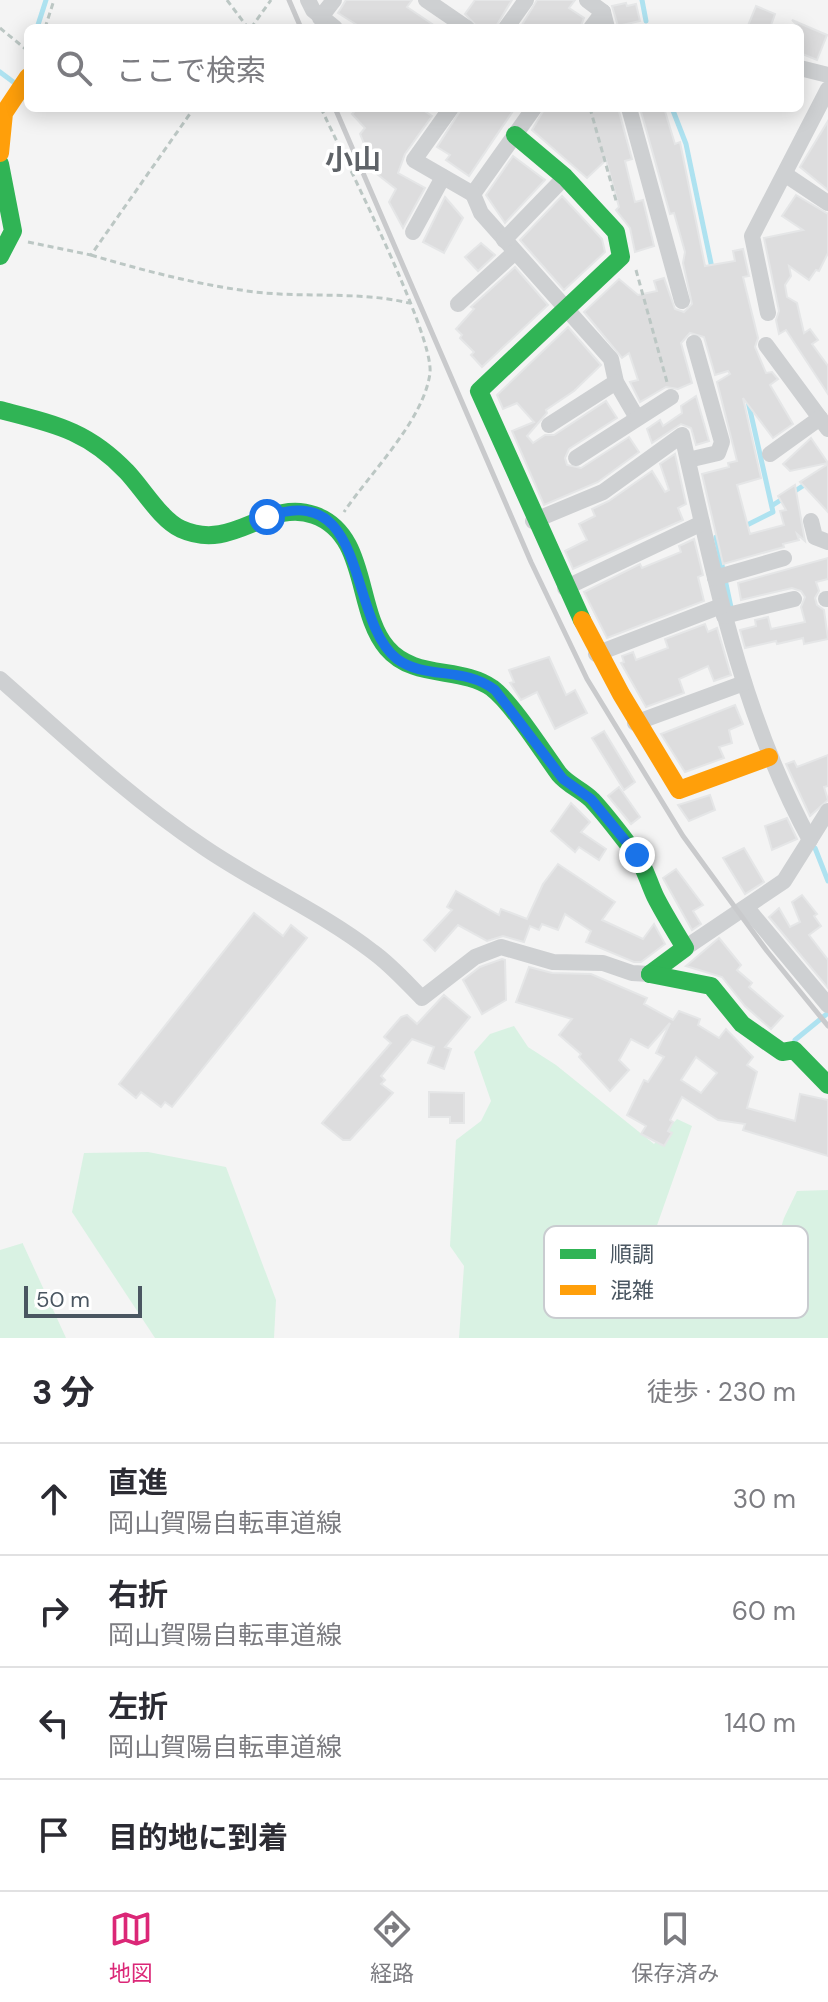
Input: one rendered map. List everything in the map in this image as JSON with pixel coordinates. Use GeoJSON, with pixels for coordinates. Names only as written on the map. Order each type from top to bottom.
{"type":"FeatureCollection","features":[{"type":"Feature","properties":{"kind":"main road"},"geometry":{"type":"LineString","coordinates":[[0,153],[4,113],[24,83]]}},
{"type":"Feature","properties":{"kind":"main road"},"geometry":{"type":"LineString","coordinates":[[515,135],[565,177],[616,232],[621,257],[479,391],[533,521],[596,654],[635,723],[679,790],[769,757]]}},
{"type":"Feature","properties":{"kind":"main road"},"geometry":{"type":"LineString","coordinates":[[0,164],[5,202],[14,225],[13,239],[0,256]]}},
{"type":"Feature","properties":{"kind":"main road"},"geometry":{"type":"LineString","coordinates":[[0,410],[52,423],[90,439],[107,452],[178,528],[190,534],[205,537],[233,535],[282,511],[311,513],[330,523],[348,544],[377,631],[392,654],[414,668],[466,675],[482,680],[495,690],[563,779],[591,799],[637,855],[656,898],[685,948],[650,974]]}},
{"type":"Feature","properties":{"kind":"main road"},"geometry":{"type":"LineString","coordinates":[[650,974],[711,986],[736,1023],[782,1052],[794,1050],[828,1085]]}},
{"type":"Feature","properties":{"kind":"street"},"geometry":{"type":"LineString","coordinates":[[308,0],[328,23]]}},
{"type":"Feature","properties":{"kind":"street"},"geometry":{"type":"LineString","coordinates":[[328,23],[334,0]]}},
{"type":"Feature","properties":{"kind":"street"},"geometry":{"type":"LineString","coordinates":[[426,0],[461,24]]}},
{"type":"Feature","properties":{"kind":"street"},"geometry":{"type":"LineString","coordinates":[[509,24],[526,0]]}},
{"type":"Feature","properties":{"kind":"street"},"geometry":{"type":"LineString","coordinates":[[587,0],[605,20]]}},
{"type":"Feature","properties":{"kind":"street"},"geometry":{"type":"LineString","coordinates":[[804,69],[828,75]]}},
{"type":"Feature","properties":{"kind":"street"},"geometry":{"type":"LineString","coordinates":[[768,313],[752,236],[828,89]]}},
{"type":"Feature","properties":{"kind":"street"},"geometry":{"type":"LineString","coordinates":[[448,112],[414,160],[473,194],[481,213],[611,359],[616,382],[637,418]]}},
{"type":"Feature","properties":{"kind":"street"},"geometry":{"type":"LineString","coordinates":[[473,194],[531,112]]}},
{"type":"Feature","properties":{"kind":"street"},"geometry":{"type":"LineString","coordinates":[[630,112],[682,301]]}},
{"type":"Feature","properties":{"kind":"street"},"geometry":{"type":"LineString","coordinates":[[786,175],[828,203]]}},
{"type":"Feature","properties":{"kind":"street"},"geometry":{"type":"LineString","coordinates":[[413,232],[443,177]]}},
{"type":"Feature","properties":{"kind":"street"},"geometry":{"type":"LineString","coordinates":[[458,304],[565,177]]}},
{"type":"Feature","properties":{"kind":"street"},"geometry":{"type":"LineString","coordinates":[[688,460],[718,453],[722,442],[694,343]]}},
{"type":"Feature","properties":{"kind":"street"},"geometry":{"type":"LineString","coordinates":[[766,345],[824,424],[770,454]]}},
{"type":"Feature","properties":{"kind":"street"},"geometry":{"type":"LineString","coordinates":[[549,425],[616,382]]}},
{"type":"Feature","properties":{"kind":"street"},"geometry":{"type":"LineString","coordinates":[[576,458],[671,397]]}},
{"type":"Feature","properties":{"kind":"street"},"geometry":{"type":"LineString","coordinates":[[533,521],[603,492],[682,435],[702,523],[721,576],[744,683],[769,757],[810,840]]}},
{"type":"Feature","properties":{"kind":"street"},"geometry":{"type":"LineString","coordinates":[[811,521],[815,537],[828,542]]}},
{"type":"Feature","properties":{"kind":"street"},"geometry":{"type":"LineString","coordinates":[[565,588],[702,523]]}},
{"type":"Feature","properties":{"kind":"street"},"geometry":{"type":"LineString","coordinates":[[721,576],[784,558]]}},
{"type":"Feature","properties":{"kind":"street"},"geometry":{"type":"LineString","coordinates":[[596,654],[728,612],[794,599]]}},
{"type":"Feature","properties":{"kind":"street"},"geometry":{"type":"LineString","coordinates":[[0,679],[147,806],[202,847],[375,953],[422,998],[475,957],[501,947],[553,962],[603,963],[632,973],[650,974]]}},
{"type":"Feature","properties":{"kind":"street"},"geometry":{"type":"LineString","coordinates":[[635,723],[744,683]]}},
{"type":"Feature","properties":{"kind":"street"},"geometry":{"type":"LineString","coordinates":[[685,948],[784,881],[828,811]]}},
{"type":"Feature","properties":{"kind":"street"},"geometry":{"type":"LineString","coordinates":[[747,908],[828,1005]]}},
{"type":"Feature","properties":{"kind":"path"},"geometry":{"type":"LineString","coordinates":[[46,24],[54,0]]}},
{"type":"Feature","properties":{"kind":"path"},"geometry":{"type":"LineString","coordinates":[[227,0],[246,24]]}},
{"type":"Feature","properties":{"kind":"path"},"geometry":{"type":"LineString","coordinates":[[252,24],[271,0]]}},
{"type":"Feature","properties":{"kind":"path"},"geometry":{"type":"LineString","coordinates":[[0,28],[24,48]]}},
{"type":"Feature","properties":{"kind":"path"},"geometry":{"type":"LineString","coordinates":[[91,255],[191,112]]}},
{"type":"Feature","properties":{"kind":"path"},"geometry":{"type":"LineString","coordinates":[[323,112],[429,353],[427,383],[407,427],[339,519]]}},
{"type":"Feature","properties":{"kind":"path"},"geometry":{"type":"LineString","coordinates":[[13,239],[91,255],[152,273],[255,292],[354,294],[409,303]]}},
{"type":"Feature","properties":{"kind":"green space"},"geometry":{"type":"Polygon","coordinates":[[[514,1026],[528,1047],[556,1065],[654,1144],[677,1119],[692,1126],[657,1226],[544,1226],[544,1318],[808,1318],[808,1226],[782,1226],[797,1191],[828,1190],[828,1338],[459,1338],[464,1266],[450,1246],[456,1140],[481,1121],[491,1101],[474,1052],[490,1034],[514,1026]]]}},
{"type":"Feature","properties":{"kind":"green space"},"geometry":{"type":"Polygon","coordinates":[[[148,1152],[226,1167],[276,1300],[274,1338],[155,1338],[72,1212],[84,1153],[148,1152]]]}},
{"type":"Feature","properties":{"kind":"green space"},"geometry":{"type":"Polygon","coordinates":[[[23,1243],[66,1338],[0,1338],[0,1250],[23,1243]]]}},
{"type":"Feature","properties":{"kind":"building"},"geometry":{"type":"Polygon","coordinates":[[[346,0],[412,0],[407,7],[432,24],[356,24],[338,13],[346,0]]]}},
{"type":"Feature","properties":{"kind":"building"},"geometry":{"type":"Polygon","coordinates":[[[475,0],[512,0],[497,24],[474,24],[465,14],[475,0]]]}},
{"type":"Feature","properties":{"kind":"building"},"geometry":{"type":"Polygon","coordinates":[[[537,0],[575,0],[569,8],[584,18],[582,24],[522,24],[537,0]]]}},
{"type":"Feature","properties":{"kind":"building"},"geometry":{"type":"Polygon","coordinates":[[[636,4],[640,21],[617,24],[612,6],[636,4]]]}},
{"type":"Feature","properties":{"kind":"building"},"geometry":{"type":"Polygon","coordinates":[[[756,6],[775,14],[771,24],[749,24],[756,6]]]}},
{"type":"Feature","properties":{"kind":"building"},"geometry":{"type":"Polygon","coordinates":[[[804,25],[827,35],[817,60],[804,55],[804,25]]]}},
{"type":"Feature","properties":{"kind":"building"},"geometry":{"type":"Polygon","coordinates":[[[426,112],[432,116],[405,154],[398,173],[425,188],[403,228],[389,202],[396,189],[363,163],[367,156],[370,158],[360,134],[365,128],[352,114],[426,112]]]}},
{"type":"Feature","properties":{"kind":"building"},"geometry":{"type":"Polygon","coordinates":[[[459,112],[512,112],[469,176],[446,160],[450,155],[437,147],[459,112]]]}},
{"type":"Feature","properties":{"kind":"building"},"geometry":{"type":"Polygon","coordinates":[[[543,112],[619,112],[632,159],[625,161],[635,202],[643,200],[654,246],[635,252],[630,228],[616,210],[619,207],[606,160],[587,178],[532,130],[543,112]]]}},
{"type":"Feature","properties":{"kind":"building"},"geometry":{"type":"Polygon","coordinates":[[[641,112],[665,112],[675,144],[680,142],[705,266],[735,261],[733,251],[743,249],[749,276],[743,277],[758,338],[755,347],[766,373],[772,372],[778,379],[770,385],[793,424],[773,438],[743,398],[761,478],[737,485],[750,534],[784,525],[780,511],[786,510],[778,496],[795,485],[805,541],[797,534],[799,540],[783,544],[784,547],[723,564],[702,474],[729,467],[728,463],[737,461],[717,382],[730,374],[728,371],[715,375],[704,337],[690,333],[681,343],[692,383],[678,389],[666,387],[640,402],[630,382],[638,380],[629,353],[622,358],[584,312],[619,279],[638,295],[657,291],[654,281],[664,278],[675,309],[684,312],[692,304],[683,263],[685,252],[674,213],[670,214],[641,112]]]}},
{"type":"Feature","properties":{"kind":"building"},"geometry":{"type":"Polygon","coordinates":[[[828,121],[828,190],[800,167],[828,121]]]}},
{"type":"Feature","properties":{"kind":"building"},"geometry":{"type":"Polygon","coordinates":[[[513,156],[545,180],[505,223],[486,195],[513,156]]]}},
{"type":"Feature","properties":{"kind":"building"},"geometry":{"type":"Polygon","coordinates":[[[796,195],[828,214],[828,253],[819,271],[816,270],[809,280],[789,266],[791,276],[785,285],[787,297],[797,303],[804,333],[810,329],[818,340],[812,344],[828,366],[828,394],[786,330],[779,334],[776,320],[779,311],[764,238],[803,230],[782,216],[796,195]]]}},
{"type":"Feature","properties":{"kind":"building"},"geometry":{"type":"Polygon","coordinates":[[[562,196],[602,239],[605,252],[564,290],[520,240],[562,196]]]}},
{"type":"Feature","properties":{"kind":"building"},"geometry":{"type":"Polygon","coordinates":[[[445,197],[463,218],[444,253],[423,242],[445,197]]]}},
{"type":"Feature","properties":{"kind":"building"},"geometry":{"type":"Polygon","coordinates":[[[481,243],[495,255],[478,271],[465,257],[481,243]]]}},
{"type":"Feature","properties":{"kind":"building"},"geometry":{"type":"Polygon","coordinates":[[[515,267],[548,305],[482,367],[456,329],[474,309],[471,307],[515,267]]]}},
{"type":"Feature","properties":{"kind":"building"},"geometry":{"type":"Polygon","coordinates":[[[568,327],[601,365],[574,391],[546,410],[547,413],[527,436],[533,443],[545,435],[554,435],[606,401],[617,418],[569,449],[565,458],[567,465],[581,468],[629,437],[639,452],[598,482],[544,505],[512,431],[534,422],[517,403],[503,409],[497,395],[568,327]]]}},
{"type":"Feature","properties":{"kind":"building"},"geometry":{"type":"Polygon","coordinates":[[[696,396],[709,441],[696,445],[691,428],[681,424],[652,443],[647,429],[660,420],[663,426],[682,413],[681,406],[696,396]]]}},
{"type":"Feature","properties":{"kind":"building"},"geometry":{"type":"Polygon","coordinates":[[[811,438],[828,463],[790,471],[783,464],[811,438]]]}},
{"type":"Feature","properties":{"kind":"building"},"geometry":{"type":"Polygon","coordinates":[[[675,454],[686,504],[678,508],[683,520],[573,569],[565,551],[587,540],[579,524],[595,516],[592,509],[652,471],[665,492],[669,490],[660,464],[675,454]]]}},
{"type":"Feature","properties":{"kind":"building"},"geometry":{"type":"Polygon","coordinates":[[[828,464],[828,512],[800,482],[828,464]]]}},
{"type":"Feature","properties":{"kind":"building"},"geometry":{"type":"Polygon","coordinates":[[[694,539],[703,575],[698,577],[704,601],[607,638],[584,592],[640,564],[642,568],[681,552],[679,546],[694,539]]]}},
{"type":"Feature","properties":{"kind":"building"},"geometry":{"type":"Polygon","coordinates":[[[828,558],[828,579],[816,582],[819,591],[815,598],[817,605],[824,610],[828,639],[804,644],[803,638],[745,648],[740,630],[756,626],[755,620],[768,617],[771,629],[805,622],[801,607],[805,597],[801,591],[792,588],[741,600],[738,583],[828,558]]]}},
{"type":"Feature","properties":{"kind":"building"},"geometry":{"type":"Polygon","coordinates":[[[705,624],[708,632],[717,628],[731,675],[714,681],[708,666],[679,679],[684,693],[646,707],[621,663],[624,662],[622,656],[633,652],[636,660],[668,648],[665,639],[705,624]]]}},
{"type":"Feature","properties":{"kind":"building"},"geometry":{"type":"Polygon","coordinates":[[[549,657],[566,695],[575,690],[587,713],[555,729],[537,692],[521,700],[510,683],[514,682],[509,670],[549,657]]]}},
{"type":"Feature","properties":{"kind":"building"},"geometry":{"type":"Polygon","coordinates":[[[735,705],[743,724],[729,730],[732,743],[719,747],[724,758],[685,772],[661,734],[735,705]]]}},
{"type":"Feature","properties":{"kind":"building"},"geometry":{"type":"Polygon","coordinates":[[[604,731],[635,782],[624,790],[592,738],[604,731]]]}},
{"type":"Feature","properties":{"kind":"building"},"geometry":{"type":"Polygon","coordinates":[[[828,755],[828,786],[824,787],[828,800],[810,816],[786,764],[794,761],[797,767],[828,755]]]}},
{"type":"Feature","properties":{"kind":"building"},"geometry":{"type":"Polygon","coordinates":[[[619,787],[640,817],[631,824],[608,796],[619,787]]]}},
{"type":"Feature","properties":{"kind":"building"},"geometry":{"type":"Polygon","coordinates":[[[710,795],[715,810],[689,821],[678,805],[710,795]]]}},
{"type":"Feature","properties":{"kind":"building"},"geometry":{"type":"Polygon","coordinates":[[[571,803],[590,822],[581,832],[606,849],[599,860],[579,847],[575,852],[551,831],[571,803]]]}},
{"type":"Feature","properties":{"kind":"building"},"geometry":{"type":"Polygon","coordinates":[[[787,818],[797,839],[772,850],[765,826],[787,818]]]}},
{"type":"Feature","properties":{"kind":"building"},"geometry":{"type":"Polygon","coordinates":[[[744,848],[764,882],[745,894],[723,858],[744,848]]]}},
{"type":"Feature","properties":{"kind":"building"},"geometry":{"type":"Polygon","coordinates":[[[558,864],[615,902],[602,920],[643,939],[654,924],[665,944],[641,962],[634,962],[586,942],[591,931],[565,914],[558,930],[542,924],[539,930],[530,926],[524,942],[503,936],[487,941],[458,925],[435,951],[424,940],[452,910],[447,907],[456,891],[499,915],[501,909],[527,919],[543,884],[558,864]]]}},
{"type":"Feature","properties":{"kind":"building"},"geometry":{"type":"Polygon","coordinates":[[[676,869],[703,905],[693,911],[701,924],[692,930],[663,878],[676,869]]]}},
{"type":"Feature","properties":{"kind":"building"},"geometry":{"type":"Polygon","coordinates":[[[802,895],[817,914],[814,916],[821,926],[809,935],[828,960],[828,988],[769,917],[779,908],[790,927],[800,922],[792,902],[802,895]]]}},
{"type":"Feature","properties":{"kind":"building"},"geometry":{"type":"Polygon","coordinates":[[[254,913],[283,936],[291,925],[307,938],[172,1107],[165,1102],[161,1107],[141,1092],[136,1098],[119,1084],[254,913]]]}},
{"type":"Feature","properties":{"kind":"building"},"geometry":{"type":"Polygon","coordinates":[[[719,938],[741,965],[737,970],[752,983],[749,987],[783,1016],[771,1029],[745,1006],[722,977],[686,966],[719,938]]]}},
{"type":"Feature","properties":{"kind":"building"},"geometry":{"type":"Polygon","coordinates":[[[505,960],[506,1000],[482,1014],[463,980],[480,967],[505,960]]]}},
{"type":"Feature","properties":{"kind":"building"},"geometry":{"type":"Polygon","coordinates":[[[529,967],[552,973],[591,974],[647,998],[644,1004],[673,1020],[679,1011],[700,1019],[698,1025],[719,1038],[726,1029],[753,1057],[747,1065],[757,1072],[747,1108],[795,1121],[800,1094],[828,1100],[828,1156],[743,1130],[745,1124],[718,1120],[682,1097],[670,1120],[673,1122],[668,1131],[672,1133],[664,1146],[641,1134],[646,1126],[627,1115],[644,1080],[648,1082],[664,1057],[656,1053],[670,1023],[648,1048],[631,1039],[619,1060],[629,1070],[610,1091],[579,1057],[581,1054],[559,1035],[572,1019],[516,1002],[529,967]],[[696,1057],[681,1080],[701,1093],[717,1073],[696,1057]]]}},
{"type":"Feature","properties":{"kind":"building"},"geometry":{"type":"Polygon","coordinates":[[[444,995],[470,1017],[445,1047],[451,1049],[444,1069],[428,1063],[434,1047],[412,1039],[381,1076],[385,1080],[381,1084],[393,1093],[350,1140],[343,1140],[322,1123],[391,1043],[384,1037],[401,1017],[407,1015],[417,1024],[444,995]]]}},
{"type":"Feature","properties":{"kind":"building"},"geometry":{"type":"Polygon","coordinates":[[[429,1092],[464,1093],[464,1123],[450,1123],[450,1117],[429,1117],[429,1092]]]}},
{"type":"Feature","properties":{"kind":"waterway"},"geometry":{"type":"LineString","coordinates":[[38,24],[46,0]]}},
{"type":"Feature","properties":{"kind":"waterway"},"geometry":{"type":"LineString","coordinates":[[642,0],[646,21]]}},
{"type":"Feature","properties":{"kind":"waterway"},"geometry":{"type":"LineString","coordinates":[[0,72],[16,84]]}},
{"type":"Feature","properties":{"kind":"waterway"},"geometry":{"type":"LineString","coordinates":[[674,112],[686,144],[712,268]]}},
{"type":"Feature","properties":{"kind":"waterway"},"geometry":{"type":"LineString","coordinates":[[745,526],[773,512],[748,401]]}},
{"type":"Feature","properties":{"kind":"waterway"},"geometry":{"type":"LineString","coordinates":[[773,505],[809,482]]}},
{"type":"Feature","properties":{"kind":"waterway"},"geometry":{"type":"LineString","coordinates":[[721,535],[716,537],[732,612]]}},
{"type":"Feature","properties":{"kind":"waterway"},"geometry":{"type":"LineString","coordinates":[[815,848],[828,881]]}},
{"type":"Feature","properties":{"kind":"waterway"},"geometry":{"type":"LineString","coordinates":[[795,1040],[828,1013]]}},
{"type":"Feature","properties":{"kind":"railway"},"geometry":{"type":"LineString","coordinates":[[289,0],[299,24]]}},
{"type":"Feature","properties":{"kind":"railway"},"geometry":{"type":"LineString","coordinates":[[337,112],[531,562],[587,679],[683,836],[767,951],[828,1026]]}},
{"type":"Feature","properties":{"kind":"traffic: fast"},"geometry":{"type":"LineString","coordinates":[[515,135],[565,177],[616,232],[621,257],[479,391],[582,620]]}},
{"type":"Feature","properties":{"kind":"traffic: fast"},"geometry":{"type":"LineString","coordinates":[[0,164],[13,231],[0,256]]}},
{"type":"Feature","properties":{"kind":"traffic: fast"},"geometry":{"type":"LineString","coordinates":[[0,410],[69,430],[98,447],[127,472],[166,519],[181,529],[200,535],[218,535],[281,513],[297,512],[314,515],[332,525],[353,556],[370,614],[387,648],[410,665],[466,677],[492,688],[518,716],[559,774],[592,800],[637,857],[658,903],[685,948],[650,974]]}},
{"type":"Feature","properties":{"kind":"traffic: fast"},"geometry":{"type":"LineString","coordinates":[[650,974],[711,986],[742,1024],[782,1052],[794,1050],[828,1085]]}},
{"type":"Feature","properties":{"kind":"traffic: slow"},"geometry":{"type":"LineString","coordinates":[[0,153],[4,113],[24,83]]}},
{"type":"Feature","properties":{"kind":"traffic: slow"},"geometry":{"type":"LineString","coordinates":[[582,620],[621,694],[679,790],[769,757]]}},
{"type":"Feature","properties":{"kind":"district","name":"小山"},"geometry":{"type":"Point","coordinates":[353,159]}},
{"type":"Feature","properties":{"kind":"route"},"geometry":{"type":"LineString","coordinates":[[267,517],[282,511],[311,513],[334,526],[348,544],[377,631],[392,654],[414,668],[466,675],[482,680],[495,690],[563,779],[586,793],[637,855]]}}]}
